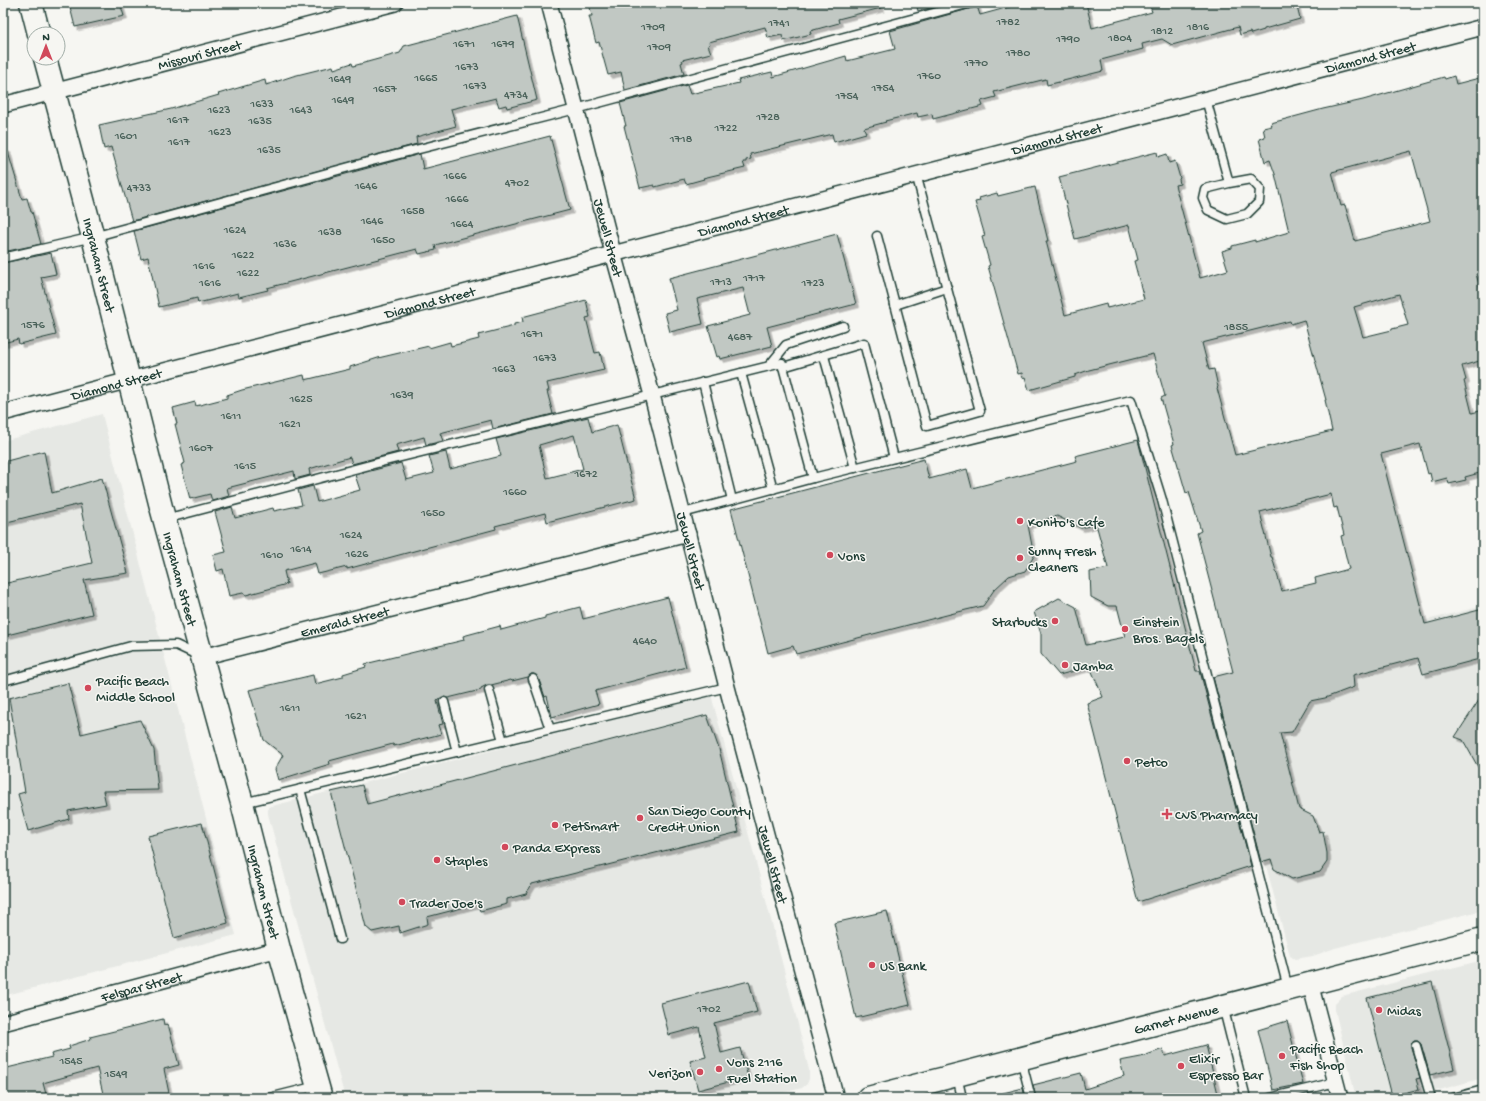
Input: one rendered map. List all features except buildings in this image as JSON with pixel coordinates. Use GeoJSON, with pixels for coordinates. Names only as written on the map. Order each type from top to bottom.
{"type":"FeatureCollection","features":[{"type":"Feature","properties":{"kind":"main road"},"geometry":{"type":"LineString","coordinates":[[31,3],[37,26]]}},
{"type":"Feature","properties":{"kind":"main road","name":"Ingraham Street"},"geometry":{"type":"LineString","coordinates":[[47,66],[164,519],[242,803],[279,949],[320,1092]]}},
{"type":"Feature","properties":{"kind":"main road","name":"Garnet Avenue"},"geometry":{"type":"LineString","coordinates":[[868,1098],[1483,939]]}},
{"type":"Feature","properties":{"kind":"street","name":"Missouri Street"},"geometry":{"type":"LineString","coordinates":[[3,105],[395,3]]}},
{"type":"Feature","properties":{"kind":"street","name":"Jewell Street"},"geometry":{"type":"LineString","coordinates":[[549,3],[613,253],[652,395],[727,687],[836,1098]]}},
{"type":"Feature","properties":{"kind":"street","name":"Diamond Street"},"geometry":{"type":"LineString","coordinates":[[3,413],[1483,27]]}},
{"type":"Feature","properties":{"kind":"street","name":"Emerald Street"},"geometry":{"type":"LineString","coordinates":[[202,657],[688,534]]}},
{"type":"Feature","properties":{"kind":"street","name":"Felspar Street"},"geometry":{"type":"LineString","coordinates":[[3,1023],[279,949]]}},
{"type":"Feature","properties":{"kind":"street"},"geometry":{"type":"LineString","coordinates":[[1310,983],[1340,1098]]}},
{"type":"Feature","properties":{"kind":"lane"},"geometry":{"type":"LineString","coordinates":[[3,258],[92,237],[364,163],[576,109],[971,3]]}},
{"type":"Feature","properties":{"kind":"lane"},"geometry":{"type":"LineString","coordinates":[[1206,99],[1229,183]]}},
{"type":"Feature","properties":{"kind":"lane"},"geometry":{"type":"LineString","coordinates":[[877,236],[926,426],[980,411],[916,174]]}},
{"type":"Feature","properties":{"kind":"lane"},"geometry":{"type":"LineString","coordinates":[[1251,178],[1260,189],[1259,202],[1247,214],[1227,219],[1208,210],[1203,198],[1205,189],[1229,183],[1251,178]]}},
{"type":"Feature","properties":{"kind":"lane"},"geometry":{"type":"LineString","coordinates":[[895,304],[947,288]]}},
{"type":"Feature","properties":{"kind":"lane"},"geometry":{"type":"LineString","coordinates":[[769,366],[786,345],[843,326]]}},
{"type":"Feature","properties":{"kind":"lane"},"geometry":{"type":"LineString","coordinates":[[164,519],[385,461],[769,366],[783,365],[824,356],[864,344],[894,458]]}},
{"type":"Feature","properties":{"kind":"lane"},"geometry":{"type":"LineString","coordinates":[[824,356],[855,468]]}},
{"type":"Feature","properties":{"kind":"lane"},"geometry":{"type":"LineString","coordinates":[[783,365],[813,478]]}},
{"type":"Feature","properties":{"kind":"lane"},"geometry":{"type":"LineString","coordinates":[[741,373],[774,489]]}},
{"type":"Feature","properties":{"kind":"lane"},"geometry":{"type":"LineString","coordinates":[[703,382],[732,500]]}},
{"type":"Feature","properties":{"kind":"lane"},"geometry":{"type":"LineString","coordinates":[[683,513],[813,478],[1131,400],[1162,500],[1288,989]]}},
{"type":"Feature","properties":{"kind":"lane"},"geometry":{"type":"LineString","coordinates":[[3,681],[131,646],[176,644],[202,657]]}},
{"type":"Feature","properties":{"kind":"lane"},"geometry":{"type":"LineString","coordinates":[[534,679],[550,729]]}},
{"type":"Feature","properties":{"kind":"lane"},"geometry":{"type":"LineString","coordinates":[[242,803],[727,687]]}},
{"type":"Feature","properties":{"kind":"lane"},"geometry":{"type":"LineString","coordinates":[[489,690],[503,741]]}},
{"type":"Feature","properties":{"kind":"lane"},"geometry":{"type":"LineString","coordinates":[[444,702],[457,752]]}},
{"type":"Feature","properties":{"kind":"lane"},"geometry":{"type":"LineString","coordinates":[[300,789],[340,939]]}},
{"type":"Feature","properties":{"kind":"lane"},"geometry":{"type":"LineString","coordinates":[[1223,1006],[1246,1098]]}},
{"type":"Feature","properties":{"kind":"lane"},"geometry":{"type":"LineString","coordinates":[[1416,1046],[1431,1098]]}},
{"type":"Feature","properties":{"kind":"lane"},"geometry":{"type":"LineString","coordinates":[[1021,1058],[1030,1098]]}},
{"type":"Feature","properties":{"kind":"lane"},"geometry":{"type":"LineString","coordinates":[[956,1075],[962,1098]]}},
{"type":"Feature","properties":{"kind":"lane"},"geometry":{"type":"LineString","coordinates":[[1270,1098],[1336,1082]]}},
{"type":"Feature","properties":{"kind":"lane"},"geometry":{"type":"LineString","coordinates":[[1453,1098],[1483,1090]]}},
{"type":"Feature","properties":{"kind":"lane"},"geometry":{"type":"LineString","coordinates":[[269,1098],[320,1092]]}},
{"type":"Feature","properties":{"kind":"shaded area","name":"Pacific Beach Middle School"},"geometry":{"type":"Polygon","coordinates":[[[102,414],[236,935],[3,996],[3,441],[102,414]]]}},
{"type":"Feature","properties":{"kind":"shaded area"},"geometry":{"type":"Polygon","coordinates":[[[1483,606],[1483,910],[1335,948],[1313,956],[1295,959],[1290,956],[1215,673],[1483,606]]]}},
{"type":"Feature","properties":{"kind":"shaded area"},"geometry":{"type":"Polygon","coordinates":[[[711,695],[798,1024],[809,1070],[809,1079],[807,1084],[802,1088],[764,1098],[345,1098],[268,814],[268,807],[711,695]]]}},
{"type":"Feature","properties":{"kind":"shaded area"},"geometry":{"type":"Polygon","coordinates":[[[1483,960],[1483,1078],[1410,1098],[1356,1098],[1335,1010],[1335,1003],[1342,996],[1483,960]]]}},
{"type":"Feature","properties":{"kind":"place","name":"Konito's Cafe"},"geometry":{"type":"Point","coordinates":[1020,521]}},
{"type":"Feature","properties":{"kind":"place","name":"Vons"},"geometry":{"type":"Point","coordinates":[830,555]}},
{"type":"Feature","properties":{"kind":"place","name":"Sunny Fresh Cleaners"},"geometry":{"type":"Point","coordinates":[1020,558]}},
{"type":"Feature","properties":{"kind":"place","name":"Starbucks"},"geometry":{"type":"Point","coordinates":[1055,621]}},
{"type":"Feature","properties":{"kind":"place","name":"Einstein Bros. Bagels"},"geometry":{"type":"Point","coordinates":[1125,629]}},
{"type":"Feature","properties":{"kind":"place","name":"Jamba"},"geometry":{"type":"Point","coordinates":[1065,665]}},
{"type":"Feature","properties":{"kind":"place","name":"Pacific Beach Middle School"},"geometry":{"type":"Point","coordinates":[88,688]}},
{"type":"Feature","properties":{"kind":"place","name":"Petco"},"geometry":{"type":"Point","coordinates":[1127,761]}},
{"type":"Feature","properties":{"kind":"place","name":"CVS Pharmacy"},"geometry":{"type":"Point","coordinates":[1167,814]}},
{"type":"Feature","properties":{"kind":"place","name":"San Diego County Credit Union"},"geometry":{"type":"Point","coordinates":[640,818]}},
{"type":"Feature","properties":{"kind":"place","name":"PetSmart"},"geometry":{"type":"Point","coordinates":[555,825]}},
{"type":"Feature","properties":{"kind":"place","name":"Panda Express"},"geometry":{"type":"Point","coordinates":[505,847]}},
{"type":"Feature","properties":{"kind":"place","name":"Staples"},"geometry":{"type":"Point","coordinates":[437,860]}},
{"type":"Feature","properties":{"kind":"place","name":"Trader Joe's"},"geometry":{"type":"Point","coordinates":[402,902]}},
{"type":"Feature","properties":{"kind":"place","name":"US Bank"},"geometry":{"type":"Point","coordinates":[872,965]}},
{"type":"Feature","properties":{"kind":"place","name":"Midas"},"geometry":{"type":"Point","coordinates":[1379,1010]}},
{"type":"Feature","properties":{"kind":"place","name":"Pacific Beach Fish Shop"},"geometry":{"type":"Point","coordinates":[1282,1056]}},
{"type":"Feature","properties":{"kind":"place","name":"Elixir Espresso Bar"},"geometry":{"type":"Point","coordinates":[1181,1066]}},
{"type":"Feature","properties":{"kind":"place","name":"Vons 2116 Fuel Station"},"geometry":{"type":"Point","coordinates":[719,1069]}},
{"type":"Feature","properties":{"kind":"place","name":"Verizon"},"geometry":{"type":"Point","coordinates":[700,1072]}}]}
